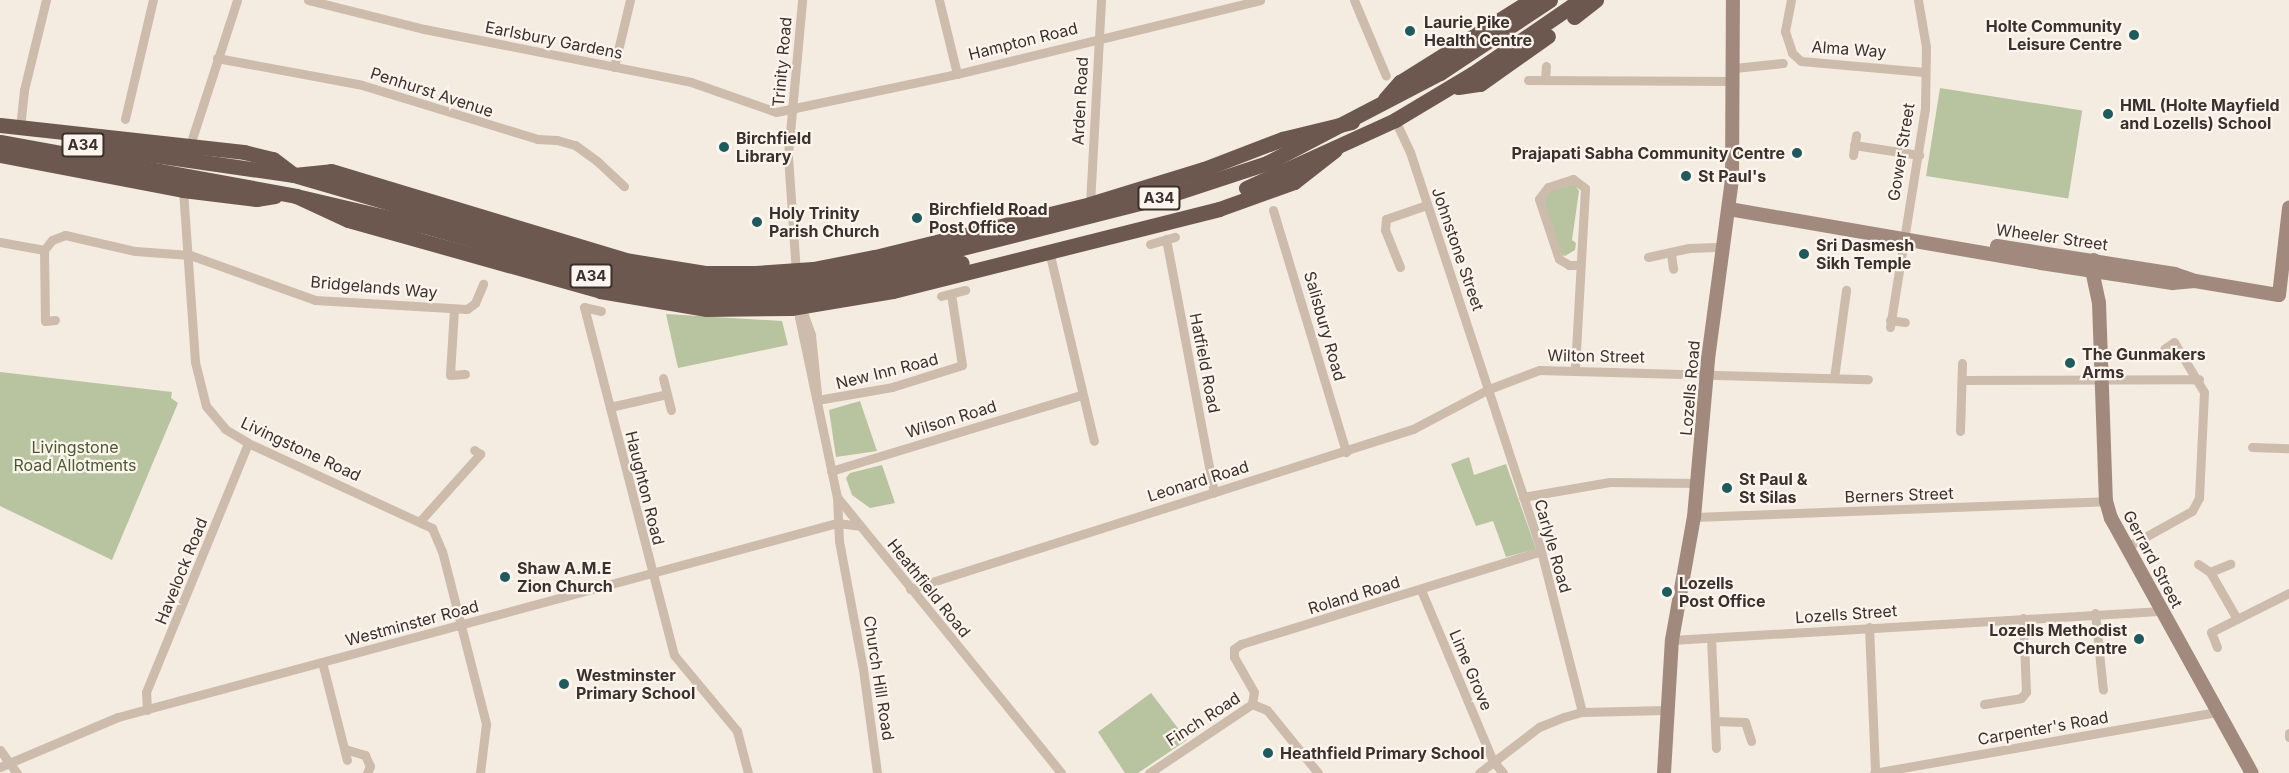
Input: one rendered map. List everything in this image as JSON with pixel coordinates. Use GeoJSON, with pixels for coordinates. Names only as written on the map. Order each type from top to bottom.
{"type":"FeatureCollection","features":[{"type":"Feature","properties":{"kind":"highway","name":"A34"},"geometry":{"type":"LineString","coordinates":[[960,256],[1167,196],[1267,163],[1352,122],[1440,73],[1550,0]]}},
{"type":"Feature","properties":{"kind":"highway","name":"A34"},"geometry":{"type":"LineString","coordinates":[[0,135],[294,175],[613,268],[703,284],[801,296],[960,256],[1220,198],[1335,150],[1395,120],[1449,89],[1580,0]]}},
{"type":"Feature","properties":{"kind":"highway"},"geometry":{"type":"LineString","coordinates":[[1449,89],[1480,84],[1596,0]]}},
{"type":"Feature","properties":{"kind":"highway"},"geometry":{"type":"LineString","coordinates":[[1377,108],[1400,82],[1522,3]]}},
{"type":"Feature","properties":{"kind":"highway"},"geometry":{"type":"LineString","coordinates":[[703,284],[796,274],[1090,204],[1204,169],[1282,139],[1352,122]]}},
{"type":"Feature","properties":{"kind":"highway"},"geometry":{"type":"LineString","coordinates":[[0,125],[190,145],[273,159],[294,175]]}},
{"type":"Feature","properties":{"kind":"highway","name":"A34"},"geometry":{"type":"LineString","coordinates":[[0,142],[292,195],[432,228],[612,281],[703,284]]}},
{"type":"Feature","properties":{"kind":"highway"},"geometry":{"type":"LineString","coordinates":[[0,155],[183,190],[256,199],[292,195],[348,220],[600,291],[706,309],[855,298],[1219,209],[1293,182],[1335,150]]}},
{"type":"Feature","properties":{"kind":"highway"},"geometry":{"type":"LineString","coordinates":[[796,274],[816,277],[855,298]]}},
{"type":"Feature","properties":{"kind":"highway"},"geometry":{"type":"LineString","coordinates":[[703,284],[752,299],[800,303]]}},
{"type":"Feature","properties":{"kind":"main road","name":"Lozells Road"},"geometry":{"type":"LineString","coordinates":[[1665,773],[1666,710],[1671,640],[1694,518],[1707,375],[1729,209],[1734,74],[1733,2]]}},
{"type":"Feature","properties":{"kind":"main road","name":"Wheeler Street"},"geometry":{"type":"LineString","coordinates":[[1902,237],[2064,255],[2072,261],[2172,283],[2195,281],[2279,295],[2289,208]]}},
{"type":"Feature","properties":{"kind":"main road","name":"Wheeler Street"},"geometry":{"type":"LineString","coordinates":[[1729,209],[2096,267]]}},
{"type":"Feature","properties":{"kind":"main road","name":"Gerrard Street"},"geometry":{"type":"LineString","coordinates":[[2096,267],[2103,381],[2106,501],[2127,547],[2252,773]]}},
{"type":"Feature","properties":{"kind":"street"},"geometry":{"type":"LineString","coordinates":[[20,128],[24,90],[46,0]]}},
{"type":"Feature","properties":{"kind":"street"},"geometry":{"type":"LineString","coordinates":[[125,119],[153,0]]}},
{"type":"Feature","properties":{"kind":"street"},"geometry":{"type":"LineString","coordinates":[[190,145],[237,0]]}},
{"type":"Feature","properties":{"kind":"street","name":"Earlsbury Gardens"},"geometry":{"type":"LineString","coordinates":[[308,0],[424,29],[691,82],[776,112],[793,111]]}},
{"type":"Feature","properties":{"kind":"street"},"geometry":{"type":"LineString","coordinates":[[614,67],[630,0]]}},
{"type":"Feature","properties":{"kind":"street","name":"Trinity Road"},"geometry":{"type":"LineString","coordinates":[[800,303],[788,155],[802,0]]}},
{"type":"Feature","properties":{"kind":"street"},"geometry":{"type":"LineString","coordinates":[[939,0],[957,74]]}},
{"type":"Feature","properties":{"kind":"street","name":"Arden Road"},"geometry":{"type":"LineString","coordinates":[[1090,204],[1101,0]]}},
{"type":"Feature","properties":{"kind":"street","name":"Hampton Road"},"geometry":{"type":"LineString","coordinates":[[793,111],[957,74],[1098,37],[1260,0]]}},
{"type":"Feature","properties":{"kind":"street"},"geometry":{"type":"LineString","coordinates":[[1354,0],[1386,76]]}},
{"type":"Feature","properties":{"kind":"street","name":"Alma Way"},"geometry":{"type":"LineString","coordinates":[[1791,0],[1785,31],[1792,54],[1801,60],[1925,72]]}},
{"type":"Feature","properties":{"kind":"street","name":"Gower Street"},"geometry":{"type":"LineString","coordinates":[[1905,322],[1890,323],[1902,237],[1919,155],[1926,47],[1918,0]]}},
{"type":"Feature","properties":{"kind":"street","name":"Penhurst Avenue"},"geometry":{"type":"LineString","coordinates":[[217,57],[362,85],[537,139],[557,140],[575,145],[597,161],[624,186]]}},
{"type":"Feature","properties":{"kind":"street"},"geometry":{"type":"LineString","coordinates":[[1528,80],[1605,75],[1734,74],[1783,63]]}},
{"type":"Feature","properties":{"kind":"street"},"geometry":{"type":"LineString","coordinates":[[1545,80],[1546,66]]}},
{"type":"Feature","properties":{"kind":"street","name":"Johnstone Street"},"geometry":{"type":"LineString","coordinates":[[1395,120],[1408,147],[1489,389]]}},
{"type":"Feature","properties":{"kind":"street"},"geometry":{"type":"LineString","coordinates":[[1853,155],[1855,140],[1919,155]]}},
{"type":"Feature","properties":{"kind":"street"},"geometry":{"type":"LineString","coordinates":[[1575,368],[1585,188],[1573,180],[1548,187],[1539,199],[1559,259],[1569,265],[1580,265]]}},
{"type":"Feature","properties":{"kind":"street","name":"Livingstone Road"},"geometry":{"type":"LineString","coordinates":[[183,190],[190,255],[195,362],[206,406],[225,429],[248,443],[421,520],[432,528],[442,551],[486,724],[480,773]]}},
{"type":"Feature","properties":{"kind":"street"},"geometry":{"type":"LineString","coordinates":[[1400,267],[1385,230],[1386,219],[1427,205]]}},
{"type":"Feature","properties":{"kind":"street","name":"Salisbury Road"},"geometry":{"type":"LineString","coordinates":[[1273,210],[1346,452]]}},
{"type":"Feature","properties":{"kind":"street","name":"Bridgelands Way"},"geometry":{"type":"LineString","coordinates":[[45,248],[65,235],[135,251],[190,255],[315,300],[466,309],[475,303],[483,284]]}},
{"type":"Feature","properties":{"kind":"street","name":"Hatfield Road"},"geometry":{"type":"LineString","coordinates":[[1149,244],[1171,238],[1214,492]]}},
{"type":"Feature","properties":{"kind":"street"},"geometry":{"type":"LineString","coordinates":[[0,242],[45,248],[45,321],[55,320]]}},
{"type":"Feature","properties":{"kind":"street"},"geometry":{"type":"LineString","coordinates":[[1648,257],[1723,247]]}},
{"type":"Feature","properties":{"kind":"street"},"geometry":{"type":"LineString","coordinates":[[1049,251],[1081,395],[1094,441]]}},
{"type":"Feature","properties":{"kind":"street"},"geometry":{"type":"LineString","coordinates":[[1671,254],[1673,269]]}},
{"type":"Feature","properties":{"kind":"street"},"geometry":{"type":"LineString","coordinates":[[1834,378],[1845,290]]}},
{"type":"Feature","properties":{"kind":"street","name":"New Inn Road"},"geometry":{"type":"LineString","coordinates":[[817,400],[892,387],[962,364],[946,295],[965,291]]}},
{"type":"Feature","properties":{"kind":"street","name":"Heathfield Road"},"geometry":{"type":"LineString","coordinates":[[800,303],[811,335],[818,378],[817,400],[837,497],[1060,773]]}},
{"type":"Feature","properties":{"kind":"street","name":"Haughton Road"},"geometry":{"type":"LineString","coordinates":[[601,311],[584,308],[674,656],[737,731],[748,773]]}},
{"type":"Feature","properties":{"kind":"street","name":"Bridgelands Way"},"geometry":{"type":"LineString","coordinates":[[454,309],[450,375],[465,374]]}},
{"type":"Feature","properties":{"kind":"street"},"geometry":{"type":"LineString","coordinates":[[2127,547],[2193,511],[2199,498],[2204,392],[2199,379],[2174,342],[2164,349]]}},
{"type":"Feature","properties":{"kind":"street"},"geometry":{"type":"LineString","coordinates":[[1960,430],[1962,363]]}},
{"type":"Feature","properties":{"kind":"street","name":"Wilton Street"},"geometry":{"type":"LineString","coordinates":[[1489,389],[1539,370],[1575,368],[1707,375],[1868,379]]}},
{"type":"Feature","properties":{"kind":"street"},"geometry":{"type":"LineString","coordinates":[[663,378],[671,410]]}},
{"type":"Feature","properties":{"kind":"street"},"geometry":{"type":"LineString","coordinates":[[1962,380],[2199,379]]}},
{"type":"Feature","properties":{"kind":"street","name":"Leonard Road"},"geometry":{"type":"LineString","coordinates":[[910,589],[1346,452],[1434,422],[1489,389]]}},
{"type":"Feature","properties":{"kind":"street","name":"Carlyle Road"},"geometry":{"type":"LineString","coordinates":[[1489,389],[1541,550],[1582,712]]}},
{"type":"Feature","properties":{"kind":"street"},"geometry":{"type":"LineString","coordinates":[[610,407],[667,394]]}},
{"type":"Feature","properties":{"kind":"street","name":"Wilson Road"},"geometry":{"type":"LineString","coordinates":[[831,471],[1081,395]]}},
{"type":"Feature","properties":{"kind":"street","name":"Havelock Road"},"geometry":{"type":"LineString","coordinates":[[147,710],[146,692],[248,443]]}},
{"type":"Feature","properties":{"kind":"street"},"geometry":{"type":"LineString","coordinates":[[2252,447],[2289,448]]}},
{"type":"Feature","properties":{"kind":"street"},"geometry":{"type":"LineString","coordinates":[[421,520],[480,454],[474,450]]}},
{"type":"Feature","properties":{"kind":"street"},"geometry":{"type":"LineString","coordinates":[[1523,496],[1610,482],[1698,483]]}},
{"type":"Feature","properties":{"kind":"street"},"geometry":{"type":"LineString","coordinates":[[837,497],[837,523]]}},
{"type":"Feature","properties":{"kind":"street","name":"Berners Street"},"geometry":{"type":"LineString","coordinates":[[1694,518],[2106,501]]}},
{"type":"Feature","properties":{"kind":"street","name":"Westminster Road"},"geometry":{"type":"LineString","coordinates":[[0,768],[10,761],[84,729],[147,710],[652,576],[837,523],[860,526]]}},
{"type":"Feature","properties":{"kind":"street","name":"Church Hill Road"},"geometry":{"type":"LineString","coordinates":[[837,523],[846,546],[850,588],[876,746],[876,773]]}},
{"type":"Feature","properties":{"kind":"street","name":"Roland Road"},"geometry":{"type":"LineString","coordinates":[[1252,704],[1254,692],[1234,657],[1234,649],[1241,644],[1421,590],[1541,550]]}},
{"type":"Feature","properties":{"kind":"street"},"geometry":{"type":"LineString","coordinates":[[2198,564],[2210,572],[2237,619]]}},
{"type":"Feature","properties":{"kind":"street"},"geometry":{"type":"LineString","coordinates":[[2210,572],[2230,564]]}},
{"type":"Feature","properties":{"kind":"street","name":"Lime Grove"},"geometry":{"type":"LineString","coordinates":[[1421,590],[1493,762],[1503,773]]}},
{"type":"Feature","properties":{"kind":"street"},"geometry":{"type":"LineString","coordinates":[[2217,647],[2211,632],[2289,593]]}},
{"type":"Feature","properties":{"kind":"street","name":"Lozells Street"},"geometry":{"type":"LineString","coordinates":[[1671,640],[2162,611]]}},
{"type":"Feature","properties":{"kind":"street"},"geometry":{"type":"LineString","coordinates":[[2095,614],[2103,690]]}},
{"type":"Feature","properties":{"kind":"street"},"geometry":{"type":"LineString","coordinates":[[1984,704],[2020,698],[2026,692],[2023,618]]}},
{"type":"Feature","properties":{"kind":"street"},"geometry":{"type":"LineString","coordinates":[[1869,627],[1875,773]]}},
{"type":"Feature","properties":{"kind":"street"},"geometry":{"type":"LineString","coordinates":[[1712,638],[1716,748]]}},
{"type":"Feature","properties":{"kind":"street"},"geometry":{"type":"LineString","coordinates":[[322,662],[347,760]]}},
{"type":"Feature","properties":{"kind":"street","name":"Finch Road"},"geometry":{"type":"LineString","coordinates":[[1149,773],[1252,704],[1267,710],[1318,773]]}},
{"type":"Feature","properties":{"kind":"street"},"geometry":{"type":"LineString","coordinates":[[1479,773],[1539,727],[1582,712],[1666,710]]}},
{"type":"Feature","properties":{"kind":"street","name":"Carpenter's Road"},"geometry":{"type":"LineString","coordinates":[[1875,773],[2217,712]]}},
{"type":"Feature","properties":{"kind":"street"},"geometry":{"type":"LineString","coordinates":[[1716,721],[1745,722],[1751,741]]}},
{"type":"Feature","properties":{"kind":"street"},"geometry":{"type":"LineString","coordinates":[[345,749],[365,754],[369,766],[367,773]]}},
{"type":"Feature","properties":{"kind":"street"},"geometry":{"type":"LineString","coordinates":[[0,750],[17,773]]}},
{"type":"Feature","properties":{"kind":"green space"},"geometry":{"type":"Polygon","coordinates":[[[1940,88],[2082,111],[2068,198],[1926,176],[1940,88]]]}},
{"type":"Feature","properties":{"kind":"green space"},"geometry":{"type":"Polygon","coordinates":[[[1574,184],[1579,191],[1572,240],[1576,243],[1575,250],[1565,256],[1559,253],[1544,206],[1545,198],[1549,191],[1574,184]]]}},
{"type":"Feature","properties":{"kind":"green space"},"geometry":{"type":"Polygon","coordinates":[[[666,314],[782,321],[788,345],[678,368],[666,314]]]}},
{"type":"Feature","properties":{"kind":"green space","name":"Livingstone Road Allotments"},"geometry":{"type":"Polygon","coordinates":[[[0,372],[172,392],[171,398],[178,403],[112,560],[0,506],[0,372]]]}},
{"type":"Feature","properties":{"kind":"green space"},"geometry":{"type":"Polygon","coordinates":[[[860,401],[877,451],[836,457],[829,410],[860,401]]]}},
{"type":"Feature","properties":{"kind":"green space"},"geometry":{"type":"Polygon","coordinates":[[[1469,457],[1474,475],[1506,464],[1536,549],[1506,557],[1493,521],[1476,526],[1451,464],[1469,457]]]}},
{"type":"Feature","properties":{"kind":"green space"},"geometry":{"type":"Polygon","coordinates":[[[882,465],[895,503],[870,508],[852,495],[846,478],[850,473],[882,465]]]}},
{"type":"Feature","properties":{"kind":"green space"},"geometry":{"type":"Polygon","coordinates":[[[1151,693],[1187,740],[1138,773],[1125,773],[1098,732],[1151,693]]]}},
{"type":"Feature","properties":{"kind":"place","name":"Laurie Pike Health Centre"},"geometry":{"type":"Point","coordinates":[1410,31]}},
{"type":"Feature","properties":{"kind":"place","name":"Holte Community Leisure Centre"},"geometry":{"type":"Point","coordinates":[2134,35]}},
{"type":"Feature","properties":{"kind":"place","name":"HML (Holte Mayfield and Lozells) School"},"geometry":{"type":"Point","coordinates":[2108,114]}},
{"type":"Feature","properties":{"kind":"place","name":"Birchfield Library"},"geometry":{"type":"Point","coordinates":[724,147]}},
{"type":"Feature","properties":{"kind":"place","name":"Prajapati Sabha Community Centre"},"geometry":{"type":"Point","coordinates":[1797,153]}},
{"type":"Feature","properties":{"kind":"place","name":"St Paul's"},"geometry":{"type":"Point","coordinates":[1686,176]}},
{"type":"Feature","properties":{"kind":"place","name":"Birchfield Road Post Office"},"geometry":{"type":"Point","coordinates":[917,218]}},
{"type":"Feature","properties":{"kind":"place","name":"Holy Trinity Parish Church"},"geometry":{"type":"Point","coordinates":[757,222]}},
{"type":"Feature","properties":{"kind":"place","name":"Sri Dasmesh Sikh Temple"},"geometry":{"type":"Point","coordinates":[1804,254]}},
{"type":"Feature","properties":{"kind":"place","name":"The Gunmakers Arms"},"geometry":{"type":"Point","coordinates":[2070,363]}},
{"type":"Feature","properties":{"kind":"place","name":"St Paul & St Silas"},"geometry":{"type":"Point","coordinates":[1727,488]}},
{"type":"Feature","properties":{"kind":"place","name":"Shaw A.M.E Zion Church"},"geometry":{"type":"Point","coordinates":[505,577]}},
{"type":"Feature","properties":{"kind":"place","name":"Lozells Post Office"},"geometry":{"type":"Point","coordinates":[1667,592]}},
{"type":"Feature","properties":{"kind":"place","name":"Lozells Methodist Church Centre"},"geometry":{"type":"Point","coordinates":[2139,639]}},
{"type":"Feature","properties":{"kind":"place","name":"Westminster Primary School"},"geometry":{"type":"Point","coordinates":[564,684]}},
{"type":"Feature","properties":{"kind":"place","name":"Heathfield Primary School"},"geometry":{"type":"Point","coordinates":[1268,753]}}]}
